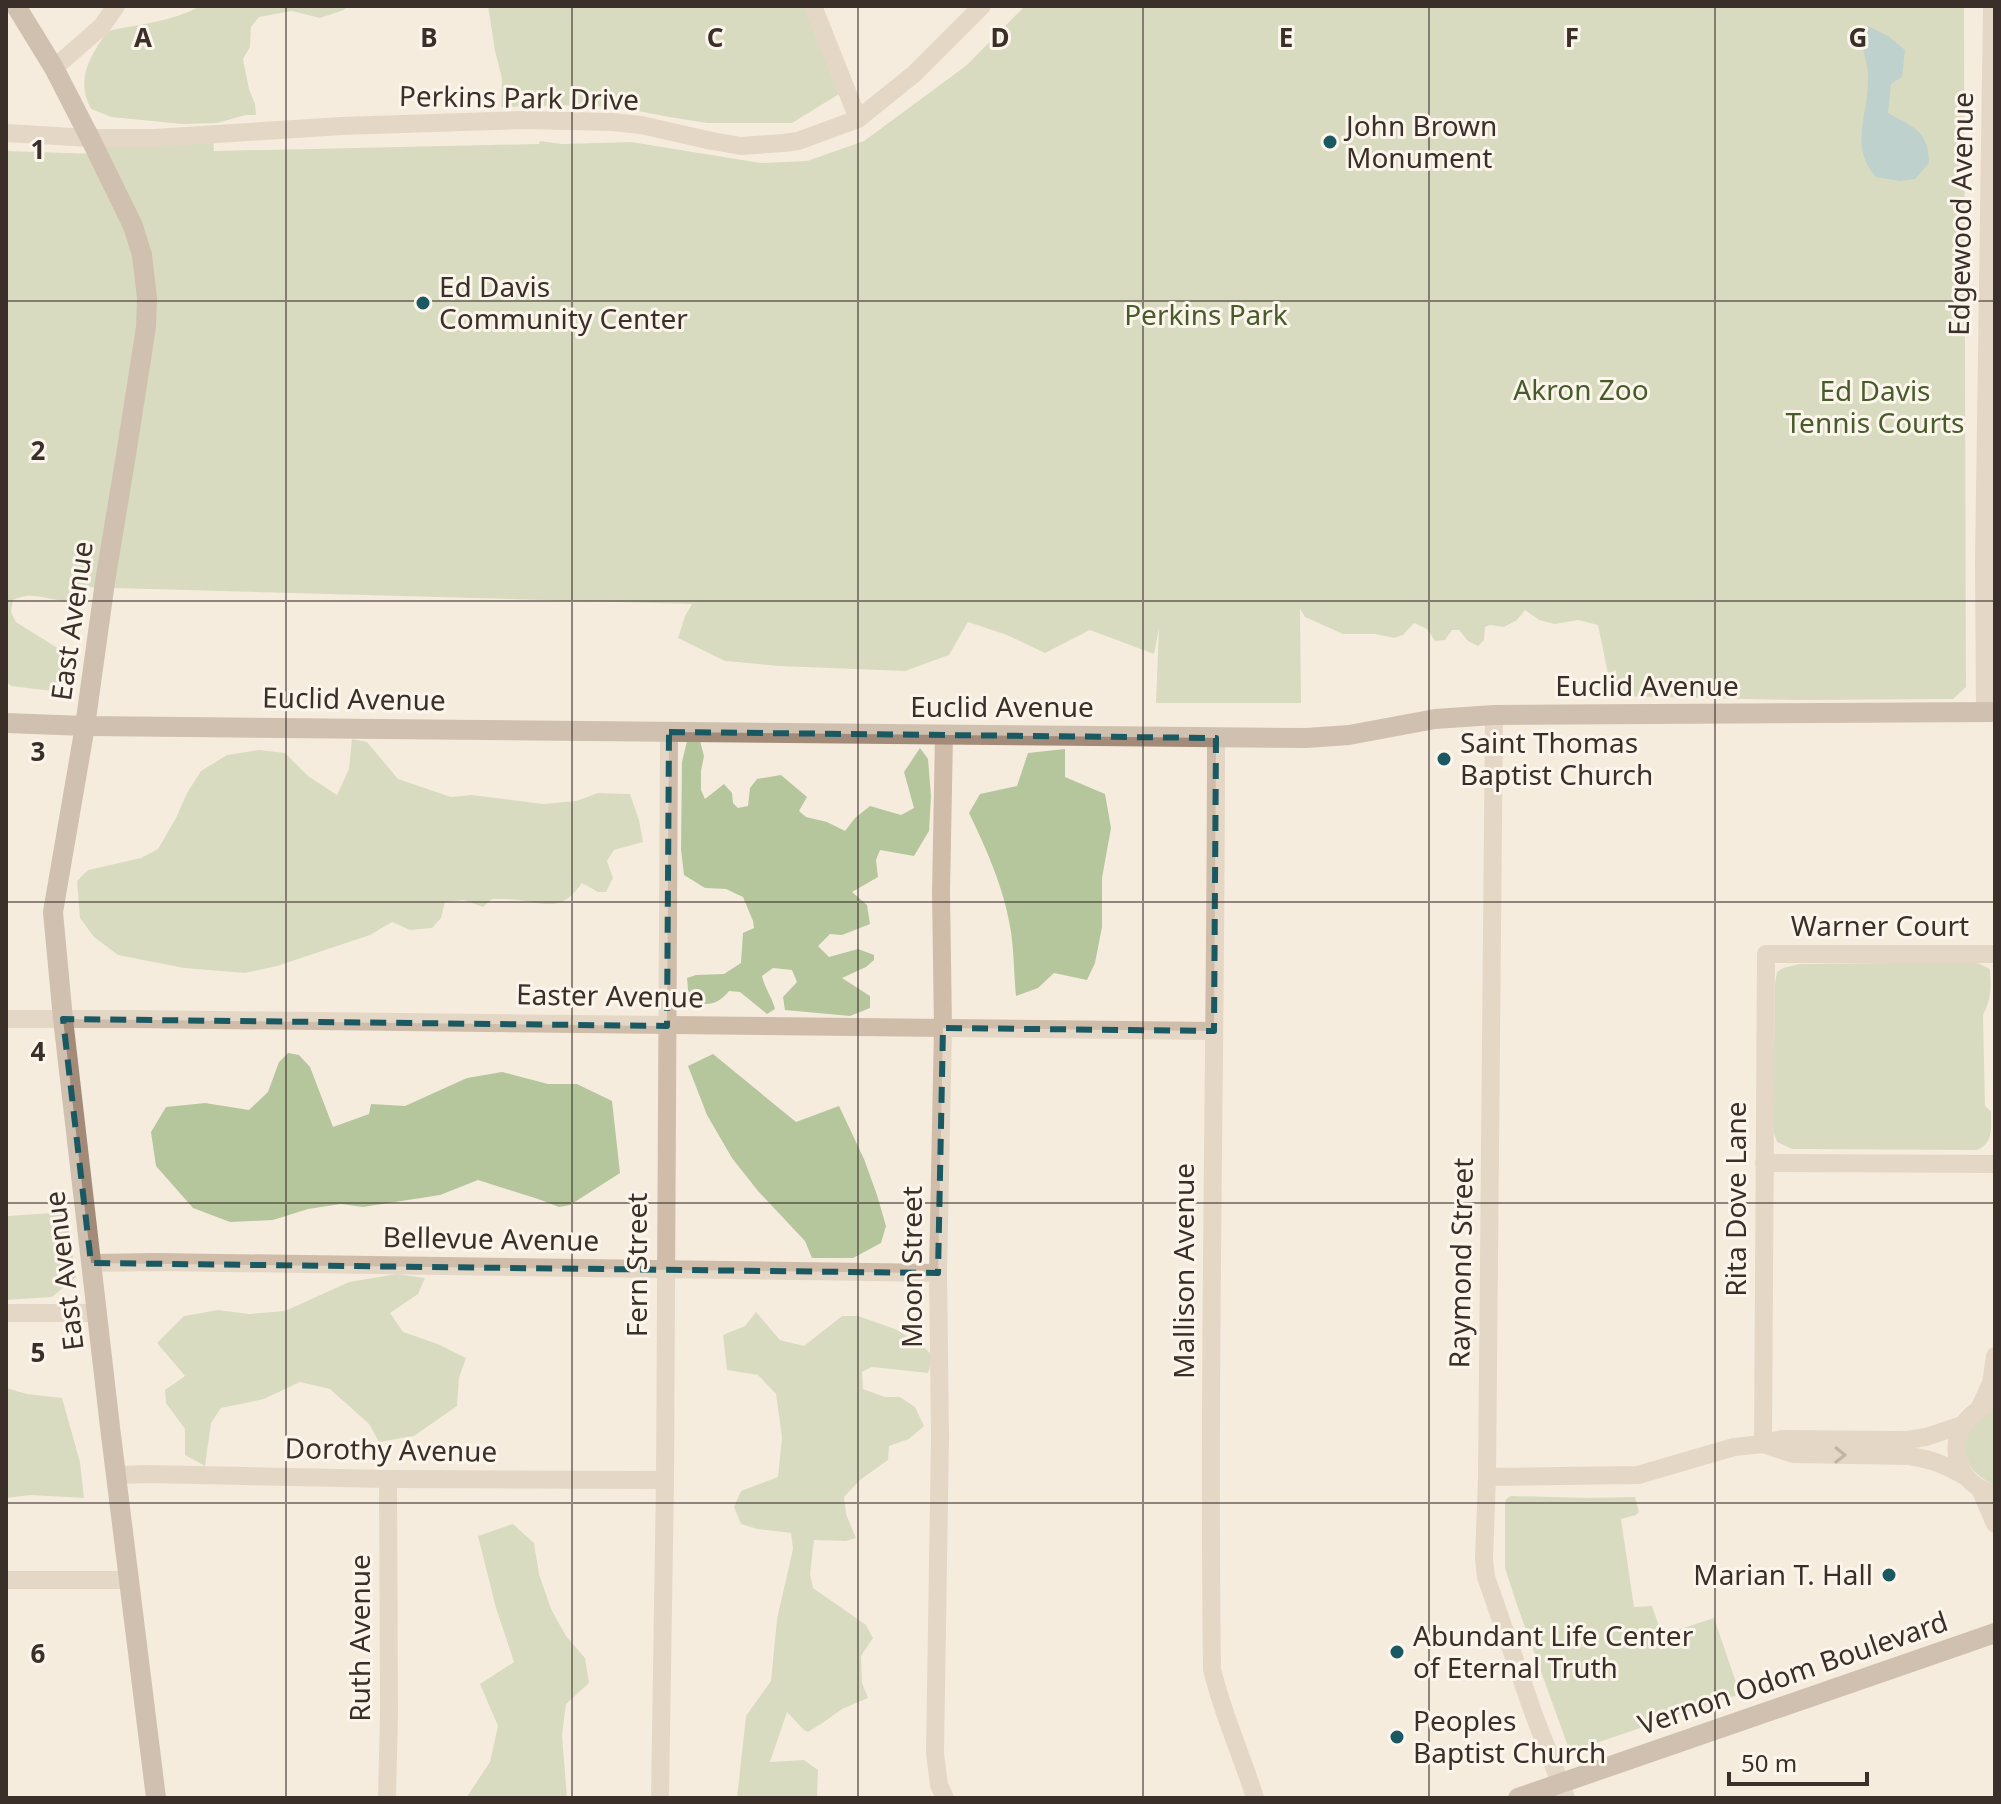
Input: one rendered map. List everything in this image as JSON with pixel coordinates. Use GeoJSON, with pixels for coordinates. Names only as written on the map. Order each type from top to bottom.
{"type":"FeatureCollection","features":[{"type":"Feature","properties":{"kind":"street","name":"East Avenue"},"geometry":{"type":"LineString","coordinates":[[16,6],[54,68],[133,226],[142,255],[147,298],[144,341],[53,912],[91,1263],[156,1798]]}},
{"type":"Feature","properties":{"kind":"street"},"geometry":{"type":"LineString","coordinates":[[54,68],[102,26],[116,6]]}},
{"type":"Feature","properties":{"kind":"street"},"geometry":{"type":"LineString","coordinates":[[813,6],[858,119]]}},
{"type":"Feature","properties":{"kind":"street","name":"Perkins Park Drive"},"geometry":{"type":"LineString","coordinates":[[6,133],[155,138],[341,126],[523,120],[641,125],[712,141],[755,146],[798,141],[858,119],[914,74],[982,6]]}},
{"type":"Feature","properties":{"kind":"street","name":"Edgewood Avenue"},"geometry":{"type":"LineString","coordinates":[[1990,712],[1984,561],[1991,407],[1987,300],[1993,93],[1992,6]]}},
{"type":"Feature","properties":{"kind":"street","name":"Euclid Avenue"},"geometry":{"type":"LineString","coordinates":[[6,723],[1306,738],[1349,735],[1435,719],[1494,715],[1990,712]]}},
{"type":"Feature","properties":{"kind":"street","name":"Raymond Street"},"geometry":{"type":"LineString","coordinates":[[1494,715],[1484,1559],[1486,1577],[1563,1790]]}},
{"type":"Feature","properties":{"kind":"street","name":"Fern Street"},"geometry":{"type":"LineString","coordinates":[[660,1798],[669,732]]}},
{"type":"Feature","properties":{"kind":"street","name":"Moon Street"},"geometry":{"type":"LineString","coordinates":[[944,735],[935,1753],[939,1785],[945,1798]]}},
{"type":"Feature","properties":{"kind":"street","name":"Mallison Avenue"},"geometry":{"type":"LineString","coordinates":[[1216,738],[1212,1669],[1217,1692],[1255,1798]]}},
{"type":"Feature","properties":{"kind":"street","name":"Warner Court"},"geometry":{"type":"LineString","coordinates":[[1766,954],[1995,954]]}},
{"type":"Feature","properties":{"kind":"street","name":"Rita Dove Lane"},"geometry":{"type":"LineString","coordinates":[[1763,1444],[1766,954]]}},
{"type":"Feature","properties":{"kind":"street","name":"Easter Avenue"},"geometry":{"type":"LineString","coordinates":[[6,1019],[1214,1031]]}},
{"type":"Feature","properties":{"kind":"street"},"geometry":{"type":"LineString","coordinates":[[1764,1163],[1995,1164]]}},
{"type":"Feature","properties":{"kind":"street","name":"Bellevue Avenue"},"geometry":{"type":"LineString","coordinates":[[91,1263],[938,1273]]}},
{"type":"Feature","properties":{"kind":"street"},"geometry":{"type":"LineString","coordinates":[[6,1313],[98,1313]]}},
{"type":"Feature","properties":{"kind":"street"},"geometry":{"type":"LineString","coordinates":[[1965,1476],[1958,1463],[1957,1437],[1970,1415],[1988,1405],[1995,1356]]}},
{"type":"Feature","properties":{"kind":"street"},"geometry":{"type":"LineString","coordinates":[[1487,1477],[1638,1475],[1734,1447],[1782,1439],[1907,1440],[1962,1425]]}},
{"type":"Feature","properties":{"kind":"street"},"geometry":{"type":"LineString","coordinates":[[1763,1444],[1793,1454],[1909,1456],[1939,1462],[1988,1491],[1995,1524]]}},
{"type":"Feature","properties":{"kind":"street","name":"Dorothy Avenue"},"geometry":{"type":"LineString","coordinates":[[116,1475],[665,1480]]}},
{"type":"Feature","properties":{"kind":"street","name":"Ruth Avenue"},"geometry":{"type":"LineString","coordinates":[[387,1798],[388,1479]]}},
{"type":"Feature","properties":{"kind":"street"},"geometry":{"type":"LineString","coordinates":[[6,1580],[129,1580]]}},
{"type":"Feature","properties":{"kind":"street","name":"Vernon Odom Boulevard"},"geometry":{"type":"LineString","coordinates":[[1518,1798],[1563,1790],[1995,1633]]}},
{"type":"Feature","properties":{"kind":"highlighted area"},"geometry":{"type":"Polygon","coordinates":[[[669,732],[1216,738],[1214,1031],[943,1028],[938,1273],[91,1263],[63,1019],[667,1026],[669,732]]]}},
{"type":"Feature","properties":{"kind":"green space"},"geometry":{"type":"Polygon","coordinates":[[[200,6],[348,6],[320,18],[292,11],[259,17],[251,27],[250,47],[243,59],[256,115],[217,123],[182,124],[111,117],[91,109],[84,88],[87,68],[107,31],[167,19],[200,6]]]}},
{"type":"Feature","properties":{"kind":"green space"},"geometry":{"type":"Polygon","coordinates":[[[488,6],[807,6],[839,94],[792,123],[707,123],[584,105],[501,107],[502,79],[488,6]]]}},
{"type":"Feature","properties":{"kind":"green space","name":"Perkins Park"},"geometry":{"type":"Polygon","coordinates":[[[1025,6],[1964,6],[1966,687],[1953,699],[1616,696],[1616,670],[1608,674],[1598,625],[1578,620],[1555,624],[1539,620],[1525,610],[1517,620],[1504,627],[1485,627],[1484,640],[1478,646],[1468,641],[1459,630],[1452,630],[1445,640],[1435,641],[1427,629],[1414,623],[1403,635],[1394,638],[1375,634],[1343,634],[1305,617],[1300,609],[1301,703],[1156,703],[1159,628],[1154,654],[1090,630],[1045,653],[1007,635],[968,622],[949,655],[905,671],[725,661],[678,638],[692,604],[77,587],[85,593],[79,598],[57,600],[25,596],[13,600],[11,612],[16,622],[67,654],[69,672],[66,680],[52,691],[11,686],[6,681],[6,151],[98,154],[90,138],[213,134],[214,151],[539,144],[540,141],[562,144],[631,142],[761,163],[807,161],[864,141],[967,65],[1025,6]]]}},
{"type":"Feature","properties":{"kind":"green space"},"geometry":{"type":"Polygon","coordinates":[[[352,739],[367,742],[398,779],[451,797],[472,795],[543,804],[576,801],[598,793],[630,794],[643,842],[614,850],[607,861],[613,878],[606,892],[598,892],[582,883],[568,898],[554,904],[492,899],[483,907],[464,900],[445,902],[441,918],[432,928],[410,930],[392,922],[370,935],[277,966],[245,973],[184,968],[118,955],[94,937],[80,918],[77,881],[88,870],[141,858],[158,849],[201,771],[227,755],[259,750],[285,753],[308,776],[337,795],[349,769],[352,739]]]}},
{"type":"Feature","properties":{"kind":"green space"},"geometry":{"type":"Polygon","coordinates":[[[687,741],[700,741],[704,756],[701,790],[705,799],[724,784],[738,808],[748,806],[750,788],[757,779],[781,775],[807,797],[799,811],[806,817],[845,831],[870,806],[901,815],[914,808],[904,772],[920,748],[928,759],[931,796],[929,831],[914,856],[880,850],[876,860],[878,877],[852,892],[867,905],[870,924],[842,935],[830,934],[818,946],[829,957],[858,949],[874,955],[874,960],[866,967],[842,978],[870,996],[870,1008],[850,1016],[785,1010],[783,997],[797,982],[792,970],[773,968],[762,976],[775,1009],[767,1014],[740,992],[729,991],[711,1004],[689,1001],[687,978],[724,974],[741,963],[743,933],[754,928],[743,897],[726,889],[705,888],[684,875],[681,849],[682,762],[687,741]]]}},
{"type":"Feature","properties":{"kind":"green space"},"geometry":{"type":"Polygon","coordinates":[[[1065,749],[1065,777],[1105,794],[1111,828],[1102,878],[1102,927],[1095,963],[1087,980],[1054,973],[1038,988],[1016,996],[1012,940],[1004,901],[989,856],[969,813],[980,794],[1017,786],[1028,753],[1065,749]]]}},
{"type":"Feature","properties":{"kind":"green space"},"geometry":{"type":"Polygon","coordinates":[[[1976,962],[1990,969],[1991,982],[1983,1015],[1985,1106],[1991,1111],[1991,1129],[1989,1139],[1982,1147],[1977,1150],[1792,1149],[1777,1142],[1773,1130],[1777,972],[1800,964],[1976,962]]]}},
{"type":"Feature","properties":{"kind":"green space"},"geometry":{"type":"Polygon","coordinates":[[[288,1053],[299,1055],[310,1067],[333,1127],[369,1114],[371,1104],[405,1106],[467,1078],[502,1072],[548,1084],[577,1084],[612,1101],[620,1173],[570,1205],[559,1207],[478,1180],[440,1195],[363,1207],[341,1204],[308,1209],[273,1220],[230,1222],[193,1208],[156,1166],[151,1132],[166,1107],[205,1103],[249,1110],[268,1092],[279,1062],[288,1053]]]}},
{"type":"Feature","properties":{"kind":"green space"},"geometry":{"type":"Polygon","coordinates":[[[713,1054],[796,1122],[839,1106],[877,1195],[886,1226],[881,1243],[853,1258],[812,1258],[805,1241],[732,1158],[707,1115],[688,1066],[713,1054]]]}},
{"type":"Feature","properties":{"kind":"green space"},"geometry":{"type":"Polygon","coordinates":[[[6,1212],[8,1216],[66,1212],[76,1277],[52,1297],[6,1300],[6,1212]]]}},
{"type":"Feature","properties":{"kind":"green space"},"geometry":{"type":"Polygon","coordinates":[[[397,1274],[425,1278],[418,1294],[390,1313],[403,1332],[466,1358],[459,1378],[457,1406],[414,1436],[379,1442],[369,1424],[330,1389],[300,1382],[264,1399],[221,1408],[211,1423],[205,1466],[185,1455],[185,1429],[166,1403],[165,1390],[185,1376],[157,1343],[184,1316],[218,1310],[249,1314],[285,1311],[349,1282],[397,1274]]]}},
{"type":"Feature","properties":{"kind":"green space"},"geometry":{"type":"Polygon","coordinates":[[[756,1312],[780,1340],[804,1346],[842,1316],[858,1316],[895,1329],[920,1343],[933,1356],[928,1373],[872,1367],[862,1372],[863,1389],[885,1397],[900,1397],[915,1407],[924,1426],[909,1439],[889,1446],[888,1460],[860,1480],[844,1497],[846,1514],[856,1538],[846,1541],[814,1540],[810,1574],[813,1588],[866,1625],[873,1638],[861,1656],[862,1683],[868,1698],[842,1709],[808,1732],[787,1712],[770,1762],[804,1760],[818,1770],[817,1798],[737,1798],[746,1716],[771,1681],[777,1619],[793,1549],[791,1533],[741,1524],[734,1507],[741,1491],[778,1477],[782,1437],[776,1394],[758,1375],[727,1370],[723,1335],[745,1326],[756,1312]]]}},
{"type":"Feature","properties":{"kind":"green space"},"geometry":{"type":"Polygon","coordinates":[[[6,1388],[62,1398],[80,1462],[84,1498],[31,1495],[6,1498],[6,1388]]]}},
{"type":"Feature","properties":{"kind":"green space"},"geometry":{"type":"Polygon","coordinates":[[[1995,1410],[1995,1485],[1972,1468],[1965,1449],[1966,1436],[1972,1426],[1995,1410]]]}},
{"type":"Feature","properties":{"kind":"green space"},"geometry":{"type":"Polygon","coordinates":[[[1511,1496],[1635,1497],[1639,1512],[1621,1519],[1634,1607],[1652,1606],[1662,1635],[1714,1618],[1740,1694],[1570,1752],[1505,1568],[1505,1504],[1511,1496]]]}},
{"type":"Feature","properties":{"kind":"green space"},"geometry":{"type":"Polygon","coordinates":[[[513,1524],[534,1543],[539,1574],[551,1609],[566,1636],[585,1658],[589,1683],[566,1704],[562,1735],[567,1798],[466,1798],[490,1762],[498,1726],[480,1684],[514,1662],[496,1608],[478,1536],[513,1524]]]}},
{"type":"Feature","properties":{"kind":"water"},"geometry":{"type":"Polygon","coordinates":[[[1868,26],[1888,36],[1905,50],[1902,77],[1891,84],[1888,113],[1918,131],[1926,144],[1929,163],[1915,179],[1900,181],[1876,177],[1863,154],[1862,131],[1868,74],[1861,36],[1868,26]]]}},
{"type":"Feature","properties":{"kind":"place","name":"John Brown Monument"},"geometry":{"type":"Point","coordinates":[1330,142]}},
{"type":"Feature","properties":{"kind":"place","name":"Ed Davis Community Center"},"geometry":{"type":"Point","coordinates":[423,303]}},
{"type":"Feature","properties":{"kind":"place","name":"Saint Thomas Baptist Church"},"geometry":{"type":"Point","coordinates":[1444,759]}},
{"type":"Feature","properties":{"kind":"place","name":"Marian T. Hall"},"geometry":{"type":"Point","coordinates":[1889,1575]}},
{"type":"Feature","properties":{"kind":"place","name":"Abundant Life Center of Eternal Truth"},"geometry":{"type":"Point","coordinates":[1397,1652]}},
{"type":"Feature","properties":{"kind":"place","name":"Peoples Baptist Church"},"geometry":{"type":"Point","coordinates":[1397,1737]}},
{"type":"Feature","properties":{"kind":"park label","name":"Akron Zoo"},"geometry":{"type":"Point","coordinates":[1581,390]}},
{"type":"Feature","properties":{"kind":"park label","name":"Ed Davis Tennis Courts"},"geometry":{"type":"Point","coordinates":[1875,407]}}]}
